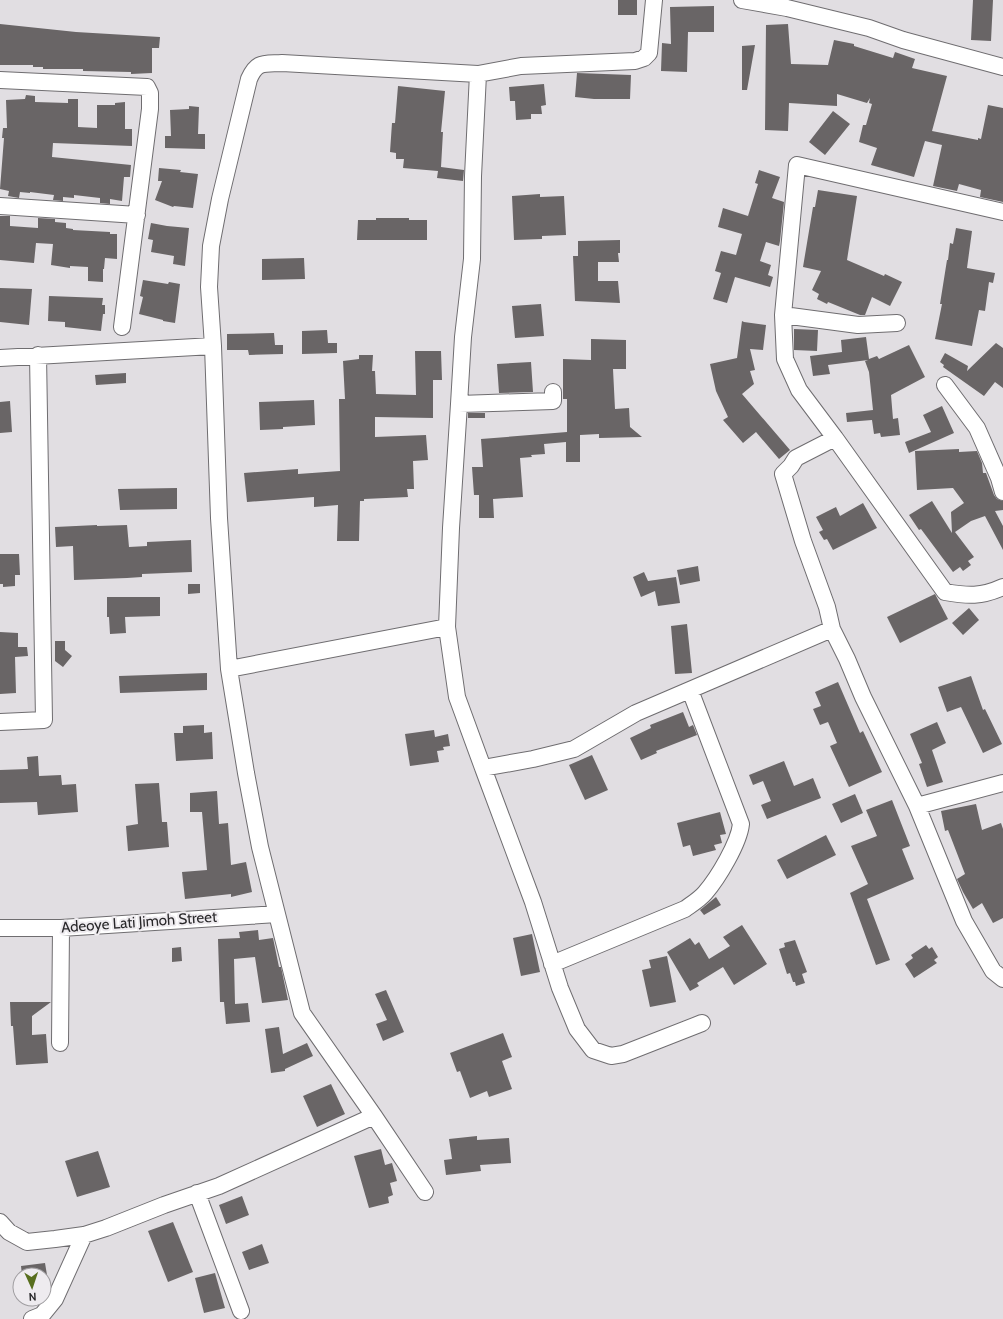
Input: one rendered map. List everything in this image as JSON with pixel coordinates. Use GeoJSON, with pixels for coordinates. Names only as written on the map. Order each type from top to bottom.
{"type":"FeatureCollection","features":[{"type":"Feature","properties":{"kind":"street"},"geometry":{"type":"LineString","coordinates":[[425,1192],[302,1013],[260,847],[246,774],[229,669],[219,518],[213,346],[209,287],[211,246],[248,79],[253,68],[262,64],[282,63],[478,74],[521,66],[635,61],[644,58],[649,53],[654,0]]}},
{"type":"Feature","properties":{"kind":"street"},"geometry":{"type":"LineString","coordinates":[[742,0],[787,8],[861,26],[903,40],[1003,68]]}},
{"type":"Feature","properties":{"kind":"street"},"geometry":{"type":"LineString","coordinates":[[478,74],[473,176],[472,259],[463,337],[451,528],[448,627],[457,697],[533,902],[560,988],[577,1029],[594,1050],[611,1056],[623,1054],[702,1023]]}},
{"type":"Feature","properties":{"kind":"street"},"geometry":{"type":"LineString","coordinates":[[0,80],[147,87],[150,94],[150,109],[122,327]]}},
{"type":"Feature","properties":{"kind":"street"},"geometry":{"type":"LineString","coordinates":[[1003,212],[797,165],[783,315],[785,359],[799,390],[945,592],[967,596],[990,593],[1003,588]]}},
{"type":"Feature","properties":{"kind":"street"},"geometry":{"type":"LineString","coordinates":[[0,206],[137,215]]}},
{"type":"Feature","properties":{"kind":"street"},"geometry":{"type":"LineString","coordinates":[[783,315],[858,325],[897,323]]}},
{"type":"Feature","properties":{"kind":"street"},"geometry":{"type":"LineString","coordinates":[[0,358],[213,346]]}},
{"type":"Feature","properties":{"kind":"street"},"geometry":{"type":"LineString","coordinates":[[0,722],[44,720],[38,355]]}},
{"type":"Feature","properties":{"kind":"street"},"geometry":{"type":"LineString","coordinates":[[945,385],[977,428],[999,478],[1003,492]]}},
{"type":"Feature","properties":{"kind":"street"},"geometry":{"type":"LineString","coordinates":[[459,404],[553,401],[553,392]]}},
{"type":"Feature","properties":{"kind":"street"},"geometry":{"type":"LineString","coordinates":[[835,438],[796,458],[783,474],[803,541],[827,607],[832,629],[847,659],[863,697],[917,806],[964,921],[993,971],[1003,979]]}},
{"type":"Feature","properties":{"kind":"street"},"geometry":{"type":"LineString","coordinates":[[229,669],[448,627]]}},
{"type":"Feature","properties":{"kind":"street"},"geometry":{"type":"LineString","coordinates":[[483,768],[533,759],[574,749],[636,713],[832,629]]}},
{"type":"Feature","properties":{"kind":"street"},"geometry":{"type":"LineString","coordinates":[[552,964],[685,909],[704,894],[719,875],[737,840],[741,831],[741,824],[690,690]]}},
{"type":"Feature","properties":{"kind":"street"},"geometry":{"type":"LineString","coordinates":[[917,806],[1003,783]]}},
{"type":"Feature","properties":{"kind":"street","name":"Adeoye Lati Jimoh Street"},"geometry":{"type":"LineString","coordinates":[[0,928],[61,928],[277,914]]}},
{"type":"Feature","properties":{"kind":"street"},"geometry":{"type":"LineString","coordinates":[[60,1043],[61,928]]}},
{"type":"Feature","properties":{"kind":"street"},"geometry":{"type":"LineString","coordinates":[[0,1222],[9,1232],[27,1242],[84,1234],[106,1228],[164,1205],[219,1186],[374,1116]]}},
{"type":"Feature","properties":{"kind":"street"},"geometry":{"type":"LineString","coordinates":[[197,1193],[241,1311]]}},
{"type":"Feature","properties":{"kind":"street"},"geometry":{"type":"LineString","coordinates":[[32,1319],[42,1315],[55,1299],[84,1234]]}},
{"type":"Feature","properties":{"kind":"building"},"geometry":{"type":"Polygon","coordinates":[[[618,0],[637,0],[637,15],[618,15],[618,0]]]}},
{"type":"Feature","properties":{"kind":"building"},"geometry":{"type":"Polygon","coordinates":[[[973,0],[993,0],[991,41],[971,40],[973,0]]]}},
{"type":"Feature","properties":{"kind":"building"},"geometry":{"type":"Polygon","coordinates":[[[714,6],[714,32],[688,32],[687,72],[661,71],[662,43],[671,44],[670,7],[714,6]]]}},
{"type":"Feature","properties":{"kind":"building"},"geometry":{"type":"Polygon","coordinates":[[[0,24],[76,32],[160,37],[159,48],[152,48],[152,73],[131,74],[131,72],[83,71],[83,69],[43,69],[43,67],[33,67],[33,65],[0,65],[0,24]]]}},
{"type":"Feature","properties":{"kind":"building"},"geometry":{"type":"Polygon","coordinates":[[[788,24],[791,64],[828,65],[834,40],[854,44],[854,46],[893,58],[895,52],[915,59],[912,68],[947,76],[932,131],[978,140],[978,138],[981,139],[988,105],[1003,108],[1003,202],[980,197],[981,190],[959,184],[957,191],[933,186],[942,145],[925,141],[914,177],[871,165],[877,148],[859,142],[863,125],[866,125],[872,104],[869,103],[870,98],[867,103],[837,94],[837,106],[789,103],[788,131],[765,130],[766,25],[788,24]]]}},
{"type":"Feature","properties":{"kind":"building"},"geometry":{"type":"Polygon","coordinates":[[[755,45],[747,90],[742,90],[742,46],[755,45]]]}},
{"type":"Feature","properties":{"kind":"building"},"geometry":{"type":"Polygon","coordinates":[[[577,73],[631,75],[630,99],[594,99],[575,97],[577,73]]]}},
{"type":"Feature","properties":{"kind":"building"},"geometry":{"type":"Polygon","coordinates":[[[544,84],[546,105],[541,106],[542,114],[531,114],[531,119],[516,120],[515,101],[510,101],[509,87],[544,84]]]}},
{"type":"Feature","properties":{"kind":"building"},"geometry":{"type":"Polygon","coordinates":[[[398,86],[445,91],[441,132],[443,132],[441,167],[464,170],[463,181],[437,178],[438,171],[403,168],[404,159],[396,159],[396,153],[390,152],[392,123],[395,123],[398,86]]]}},
{"type":"Feature","properties":{"kind":"building"},"geometry":{"type":"Polygon","coordinates":[[[26,95],[35,96],[35,102],[68,103],[68,99],[78,99],[78,127],[97,128],[97,105],[115,105],[115,103],[125,102],[125,129],[132,129],[132,146],[53,143],[52,157],[131,165],[130,177],[124,177],[122,201],[110,199],[110,204],[100,203],[100,198],[74,195],[74,198],[63,197],[63,201],[53,200],[54,195],[30,192],[20,192],[19,198],[8,196],[9,191],[0,189],[4,138],[2,138],[3,128],[7,128],[6,100],[25,99],[26,95]]]}},
{"type":"Feature","properties":{"kind":"building"},"geometry":{"type":"Polygon","coordinates":[[[189,106],[199,107],[198,134],[205,134],[205,149],[165,148],[165,136],[171,136],[170,110],[189,109],[189,106]]]}},
{"type":"Feature","properties":{"kind":"building"},"geometry":{"type":"Polygon","coordinates":[[[833,111],[850,124],[825,155],[809,142],[833,111]]]}},
{"type":"Feature","properties":{"kind":"building"},"geometry":{"type":"Polygon","coordinates":[[[159,168],[181,170],[180,172],[198,174],[193,208],[173,207],[155,200],[162,181],[158,181],[159,168]]]}},
{"type":"Feature","properties":{"kind":"building"},"geometry":{"type":"Polygon","coordinates":[[[759,170],[780,177],[772,198],[784,202],[779,246],[766,242],[760,261],[771,265],[768,275],[773,277],[770,287],[735,277],[727,303],[713,299],[721,273],[715,271],[721,251],[736,255],[742,234],[718,227],[723,208],[748,216],[758,184],[755,183],[759,170]]]}},
{"type":"Feature","properties":{"kind":"building"},"geometry":{"type":"Polygon","coordinates":[[[818,190],[857,196],[847,260],[902,282],[890,306],[872,297],[865,315],[860,315],[817,299],[819,294],[812,290],[821,271],[803,267],[813,207],[815,207],[818,190]]]}},
{"type":"Feature","properties":{"kind":"building"},"geometry":{"type":"Polygon","coordinates":[[[540,194],[540,197],[564,196],[566,235],[542,236],[542,239],[514,240],[512,196],[540,194]]]}},
{"type":"Feature","properties":{"kind":"building"},"geometry":{"type":"Polygon","coordinates":[[[0,216],[10,216],[10,226],[38,228],[38,218],[55,219],[55,222],[66,223],[66,228],[73,230],[110,232],[110,234],[117,234],[117,259],[105,258],[103,282],[88,281],[88,267],[70,266],[70,268],[51,265],[53,244],[36,243],[34,263],[0,260],[0,216]]]}},
{"type":"Feature","properties":{"kind":"building"},"geometry":{"type":"Polygon","coordinates":[[[376,218],[409,218],[409,220],[427,220],[427,240],[357,240],[358,220],[376,220],[376,218]]]}},
{"type":"Feature","properties":{"kind":"building"},"geometry":{"type":"Polygon","coordinates":[[[151,223],[189,228],[185,266],[173,264],[174,256],[151,252],[153,240],[148,239],[151,223]]]}},
{"type":"Feature","properties":{"kind":"building"},"geometry":{"type":"Polygon","coordinates":[[[956,228],[972,231],[967,268],[995,273],[993,283],[989,282],[985,311],[979,310],[972,346],[935,339],[942,304],[940,304],[950,243],[953,244],[956,228]]]}},
{"type":"Feature","properties":{"kind":"building"},"geometry":{"type":"Polygon","coordinates":[[[620,240],[620,253],[618,253],[619,262],[598,262],[598,281],[618,281],[620,303],[575,301],[573,256],[578,256],[578,241],[620,240]]]}},
{"type":"Feature","properties":{"kind":"building"},"geometry":{"type":"Polygon","coordinates":[[[304,258],[305,279],[262,280],[262,259],[304,258]]]}},
{"type":"Feature","properties":{"kind":"building"},"geometry":{"type":"Polygon","coordinates":[[[143,280],[168,284],[169,282],[180,284],[175,323],[139,314],[143,297],[140,296],[143,280]]]}},
{"type":"Feature","properties":{"kind":"building"},"geometry":{"type":"Polygon","coordinates":[[[0,288],[32,289],[29,325],[0,322],[0,288]]]}},
{"type":"Feature","properties":{"kind":"building"},"geometry":{"type":"Polygon","coordinates":[[[49,296],[103,298],[102,305],[105,305],[105,314],[103,314],[101,331],[65,327],[65,322],[48,321],[49,296]]]}},
{"type":"Feature","properties":{"kind":"building"},"geometry":{"type":"Polygon","coordinates":[[[541,304],[544,336],[515,338],[512,306],[541,304]]]}},
{"type":"Feature","properties":{"kind":"building"},"geometry":{"type":"Polygon","coordinates":[[[742,321],[766,325],[763,350],[750,349],[755,370],[750,371],[754,384],[742,394],[790,450],[779,459],[756,432],[743,443],[723,420],[728,417],[716,391],[710,364],[737,358],[742,321]]]}},
{"type":"Feature","properties":{"kind":"building"},"geometry":{"type":"Polygon","coordinates":[[[794,329],[818,330],[817,351],[794,350],[794,329]]]}},
{"type":"Feature","properties":{"kind":"building"},"geometry":{"type":"Polygon","coordinates":[[[327,330],[328,343],[337,343],[337,353],[302,354],[302,331],[327,330]]]}},
{"type":"Feature","properties":{"kind":"building"},"geometry":{"type":"Polygon","coordinates":[[[274,333],[275,345],[283,345],[283,354],[249,355],[248,350],[227,350],[227,334],[274,333]]]}},
{"type":"Feature","properties":{"kind":"building"},"geometry":{"type":"Polygon","coordinates":[[[866,337],[869,359],[877,356],[879,359],[909,345],[925,377],[891,395],[893,419],[898,418],[900,435],[881,437],[880,433],[874,434],[872,420],[847,422],[846,413],[873,410],[869,372],[865,361],[868,360],[828,365],[830,374],[813,376],[810,356],[842,352],[841,340],[866,337]]]}},
{"type":"Feature","properties":{"kind":"building"},"geometry":{"type":"Polygon","coordinates":[[[591,339],[626,340],[626,369],[613,369],[615,409],[629,408],[630,427],[642,437],[599,438],[599,434],[580,435],[580,462],[566,462],[566,442],[544,444],[545,454],[531,455],[532,457],[520,458],[523,497],[493,499],[494,518],[479,518],[479,495],[474,495],[472,467],[483,467],[481,439],[567,432],[567,399],[563,399],[563,359],[591,360],[591,339]]]}},
{"type":"Feature","properties":{"kind":"building"},"geometry":{"type":"Polygon","coordinates":[[[996,343],[1003,348],[1003,388],[995,382],[984,396],[943,367],[944,365],[940,362],[945,353],[968,366],[967,371],[996,343]]]}},
{"type":"Feature","properties":{"kind":"building"},"geometry":{"type":"Polygon","coordinates":[[[415,351],[441,351],[442,380],[433,380],[433,418],[375,417],[375,437],[426,435],[428,460],[413,461],[414,489],[407,489],[408,497],[364,499],[364,501],[360,501],[359,541],[337,541],[338,505],[314,507],[314,497],[247,502],[244,473],[298,469],[298,474],[340,471],[339,399],[345,399],[343,361],[359,359],[359,355],[373,355],[372,371],[375,371],[376,394],[416,395],[415,351]]]}},
{"type":"Feature","properties":{"kind":"building"},"geometry":{"type":"Polygon","coordinates":[[[531,362],[533,392],[499,393],[497,364],[531,362]]]}},
{"type":"Feature","properties":{"kind":"building"},"geometry":{"type":"Polygon","coordinates":[[[126,373],[126,383],[96,385],[95,375],[126,373]]]}},
{"type":"Feature","properties":{"kind":"building"},"geometry":{"type":"Polygon","coordinates":[[[314,400],[315,425],[260,430],[259,402],[314,400]]]}},
{"type":"Feature","properties":{"kind":"building"},"geometry":{"type":"Polygon","coordinates":[[[10,401],[12,432],[0,433],[0,402],[10,401]]]}},
{"type":"Feature","properties":{"kind":"building"},"geometry":{"type":"Polygon","coordinates":[[[942,406],[954,433],[909,453],[905,442],[931,432],[923,415],[942,406]]]}},
{"type":"Feature","properties":{"kind":"building"},"geometry":{"type":"Polygon","coordinates":[[[468,413],[485,413],[485,418],[468,418],[468,413]]]}},
{"type":"Feature","properties":{"kind":"building"},"geometry":{"type":"Polygon","coordinates":[[[959,449],[959,452],[977,451],[982,463],[983,473],[986,473],[994,495],[997,499],[1003,501],[1003,510],[995,511],[1003,526],[1003,550],[985,516],[971,521],[955,532],[974,557],[968,561],[971,565],[963,571],[960,567],[953,572],[921,529],[919,530],[909,515],[932,501],[952,533],[951,512],[964,503],[953,488],[917,490],[915,451],[959,449]]]}},
{"type":"Feature","properties":{"kind":"building"},"geometry":{"type":"Polygon","coordinates":[[[177,488],[177,509],[120,510],[118,489],[177,488]]]}},
{"type":"Feature","properties":{"kind":"building"},"geometry":{"type":"Polygon","coordinates":[[[863,503],[877,528],[833,550],[827,539],[824,540],[819,532],[823,530],[816,517],[836,507],[840,516],[863,503]]]}},
{"type":"Feature","properties":{"kind":"building"},"geometry":{"type":"Polygon","coordinates":[[[127,525],[129,547],[147,546],[147,542],[191,540],[192,572],[142,574],[142,577],[74,580],[73,546],[56,547],[55,527],[127,525]]]}},
{"type":"Feature","properties":{"kind":"building"},"geometry":{"type":"Polygon","coordinates":[[[0,554],[19,554],[20,575],[15,575],[15,586],[3,587],[3,584],[0,584],[0,554]]]}},
{"type":"Feature","properties":{"kind":"building"},"geometry":{"type":"Polygon","coordinates":[[[698,566],[700,581],[680,585],[677,570],[698,566]]]}},
{"type":"Feature","properties":{"kind":"building"},"geometry":{"type":"Polygon","coordinates":[[[644,572],[648,581],[676,577],[680,603],[658,606],[655,591],[641,597],[633,577],[644,572]]]}},
{"type":"Feature","properties":{"kind":"building"},"geometry":{"type":"Polygon","coordinates":[[[188,584],[200,584],[200,593],[188,594],[188,584]]]}},
{"type":"Feature","properties":{"kind":"building"},"geometry":{"type":"Polygon","coordinates":[[[935,594],[948,619],[900,643],[887,617],[935,594]]]}},
{"type":"Feature","properties":{"kind":"building"},"geometry":{"type":"Polygon","coordinates":[[[107,597],[160,597],[160,616],[125,617],[126,633],[110,634],[109,617],[107,617],[107,597]]]}},
{"type":"Feature","properties":{"kind":"building"},"geometry":{"type":"Polygon","coordinates":[[[969,608],[979,620],[963,635],[952,623],[969,608]]]}},
{"type":"Feature","properties":{"kind":"building"},"geometry":{"type":"Polygon","coordinates":[[[687,624],[692,673],[675,674],[671,626],[687,624]]]}},
{"type":"Feature","properties":{"kind":"building"},"geometry":{"type":"Polygon","coordinates":[[[0,632],[18,633],[18,647],[27,647],[28,656],[15,657],[16,693],[0,694],[0,632]]]}},
{"type":"Feature","properties":{"kind":"building"},"geometry":{"type":"Polygon","coordinates":[[[55,641],[65,641],[65,650],[72,656],[63,667],[55,661],[55,641]]]}},
{"type":"Feature","properties":{"kind":"building"},"geometry":{"type":"Polygon","coordinates":[[[207,673],[207,690],[120,693],[119,676],[207,673]]]}},
{"type":"Feature","properties":{"kind":"building"},"geometry":{"type":"Polygon","coordinates":[[[971,676],[983,710],[985,709],[1002,744],[983,753],[961,707],[947,712],[938,687],[971,676]]]}},
{"type":"Feature","properties":{"kind":"building"},"geometry":{"type":"Polygon","coordinates":[[[838,682],[860,733],[863,731],[882,772],[849,787],[830,746],[837,743],[828,722],[820,725],[813,709],[821,706],[815,692],[838,682]]]}},
{"type":"Feature","properties":{"kind":"building"},"geometry":{"type":"Polygon","coordinates":[[[683,712],[689,727],[693,725],[697,735],[656,751],[657,753],[641,760],[630,738],[651,728],[650,725],[683,712]]]}},
{"type":"Feature","properties":{"kind":"building"},"geometry":{"type":"Polygon","coordinates":[[[937,722],[946,743],[932,750],[943,782],[927,787],[919,764],[922,763],[910,734],[937,722]]]}},
{"type":"Feature","properties":{"kind":"building"},"geometry":{"type":"Polygon","coordinates":[[[204,725],[204,733],[212,732],[213,759],[176,761],[174,733],[183,733],[183,726],[204,725]]]}},
{"type":"Feature","properties":{"kind":"building"},"geometry":{"type":"Polygon","coordinates":[[[434,730],[435,737],[448,734],[450,746],[443,747],[444,750],[437,751],[439,762],[410,766],[405,734],[434,730]]]}},
{"type":"Feature","properties":{"kind":"building"},"geometry":{"type":"Polygon","coordinates":[[[592,755],[608,790],[585,800],[569,765],[592,755]]]}},
{"type":"Feature","properties":{"kind":"building"},"geometry":{"type":"Polygon","coordinates":[[[38,756],[39,776],[61,775],[62,785],[76,784],[78,812],[38,815],[37,802],[0,803],[0,770],[28,769],[27,757],[38,756]]]}},
{"type":"Feature","properties":{"kind":"building"},"geometry":{"type":"Polygon","coordinates":[[[784,761],[794,786],[813,778],[821,798],[767,819],[761,805],[771,801],[763,781],[753,785],[749,775],[784,761]]]}},
{"type":"Feature","properties":{"kind":"building"},"geometry":{"type":"Polygon","coordinates":[[[159,783],[162,822],[167,822],[169,847],[128,851],[126,826],[138,824],[135,784],[159,783]]]}},
{"type":"Feature","properties":{"kind":"building"},"geometry":{"type":"Polygon","coordinates":[[[217,791],[219,824],[228,823],[231,865],[246,862],[252,892],[231,897],[231,894],[185,899],[182,872],[207,870],[202,812],[190,812],[190,793],[217,791]]]}},
{"type":"Feature","properties":{"kind":"building"},"geometry":{"type":"Polygon","coordinates":[[[855,794],[863,813],[841,823],[832,804],[855,794]]]}},
{"type":"Feature","properties":{"kind":"building"},"geometry":{"type":"Polygon","coordinates":[[[892,800],[910,846],[902,849],[914,879],[867,899],[890,960],[876,965],[850,893],[868,884],[851,846],[877,836],[866,810],[892,800]]]}},
{"type":"Feature","properties":{"kind":"building"},"geometry":{"type":"Polygon","coordinates":[[[976,804],[982,830],[1001,823],[1003,829],[1003,918],[993,923],[982,903],[973,909],[963,892],[957,879],[965,874],[948,830],[945,831],[941,811],[976,804]]]}},
{"type":"Feature","properties":{"kind":"building"},"geometry":{"type":"Polygon","coordinates":[[[720,812],[726,834],[720,835],[722,843],[714,845],[716,850],[693,856],[690,845],[683,847],[677,823],[720,812]]]}},
{"type":"Feature","properties":{"kind":"building"},"geometry":{"type":"Polygon","coordinates":[[[826,835],[836,855],[787,879],[777,860],[826,835]]]}},
{"type":"Feature","properties":{"kind":"building"},"geometry":{"type":"Polygon","coordinates":[[[716,897],[721,905],[704,915],[700,910],[716,897]]]}},
{"type":"Feature","properties":{"kind":"building"},"geometry":{"type":"Polygon","coordinates":[[[742,925],[767,964],[734,985],[723,967],[697,983],[699,986],[690,991],[667,952],[690,938],[695,945],[699,942],[709,959],[730,946],[723,937],[742,925]]]}},
{"type":"Feature","properties":{"kind":"building"},"geometry":{"type":"Polygon","coordinates":[[[258,930],[259,940],[273,938],[288,1000],[262,1003],[255,957],[234,959],[235,1004],[248,1003],[250,1022],[226,1024],[224,1002],[220,1002],[218,939],[240,938],[239,932],[258,930]]]}},
{"type":"Feature","properties":{"kind":"building"},"geometry":{"type":"Polygon","coordinates":[[[532,934],[540,972],[521,976],[513,938],[532,934]]]}},
{"type":"Feature","properties":{"kind":"building"},"geometry":{"type":"Polygon","coordinates":[[[795,940],[807,972],[802,974],[805,983],[796,986],[790,973],[787,974],[779,949],[785,947],[784,943],[795,940]]]}},
{"type":"Feature","properties":{"kind":"building"},"geometry":{"type":"Polygon","coordinates":[[[926,945],[929,949],[932,947],[938,957],[934,960],[937,963],[914,978],[905,964],[913,958],[911,955],[926,945]]]}},
{"type":"Feature","properties":{"kind":"building"},"geometry":{"type":"Polygon","coordinates":[[[181,947],[182,961],[172,962],[172,948],[181,947]]]}},
{"type":"Feature","properties":{"kind":"building"},"geometry":{"type":"Polygon","coordinates":[[[667,956],[676,1002],[650,1007],[642,970],[651,968],[649,960],[667,956]]]}},
{"type":"Feature","properties":{"kind":"building"},"geometry":{"type":"Polygon","coordinates":[[[386,990],[404,1032],[383,1041],[376,1024],[387,1020],[375,994],[386,990]]]}},
{"type":"Feature","properties":{"kind":"building"},"geometry":{"type":"Polygon","coordinates":[[[10,1002],[51,1002],[32,1016],[32,1035],[46,1034],[48,1063],[16,1065],[13,1026],[11,1026],[10,1002]]]}},
{"type":"Feature","properties":{"kind":"building"},"geometry":{"type":"Polygon","coordinates":[[[279,1027],[283,1054],[307,1043],[313,1056],[285,1069],[285,1071],[271,1073],[265,1029],[279,1027]]]}},
{"type":"Feature","properties":{"kind":"building"},"geometry":{"type":"Polygon","coordinates":[[[503,1033],[512,1057],[502,1061],[512,1089],[489,1097],[487,1091],[470,1098],[460,1071],[457,1072],[450,1053],[503,1033]]]}},
{"type":"Feature","properties":{"kind":"building"},"geometry":{"type":"Polygon","coordinates":[[[331,1084],[345,1114],[317,1127],[303,1096],[331,1084]]]}},
{"type":"Feature","properties":{"kind":"building"},"geometry":{"type":"Polygon","coordinates":[[[477,1136],[477,1140],[509,1138],[511,1163],[480,1165],[481,1171],[446,1175],[444,1160],[452,1159],[449,1139],[477,1136]]]}},
{"type":"Feature","properties":{"kind":"building"},"geometry":{"type":"Polygon","coordinates":[[[381,1149],[385,1165],[392,1163],[397,1181],[390,1183],[393,1195],[388,1197],[389,1203],[369,1208],[354,1156],[381,1149]]]}},
{"type":"Feature","properties":{"kind":"building"},"geometry":{"type":"Polygon","coordinates":[[[98,1151],[110,1187],[77,1197],[65,1161],[98,1151]]]}},
{"type":"Feature","properties":{"kind":"building"},"geometry":{"type":"Polygon","coordinates":[[[242,1196],[249,1215],[226,1224],[219,1205],[242,1196]]]}},
{"type":"Feature","properties":{"kind":"building"},"geometry":{"type":"Polygon","coordinates":[[[173,1222],[193,1272],[168,1282],[148,1231],[173,1222]]]}},
{"type":"Feature","properties":{"kind":"building"},"geometry":{"type":"Polygon","coordinates":[[[262,1244],[269,1263],[249,1270],[242,1252],[262,1244]]]}},
{"type":"Feature","properties":{"kind":"building"},"geometry":{"type":"Polygon","coordinates":[[[45,1263],[46,1267],[21,1267],[45,1263]]]}},
{"type":"Feature","properties":{"kind":"building"},"geometry":{"type":"Polygon","coordinates":[[[215,1273],[225,1308],[204,1313],[195,1278],[215,1273]]]}}]}
